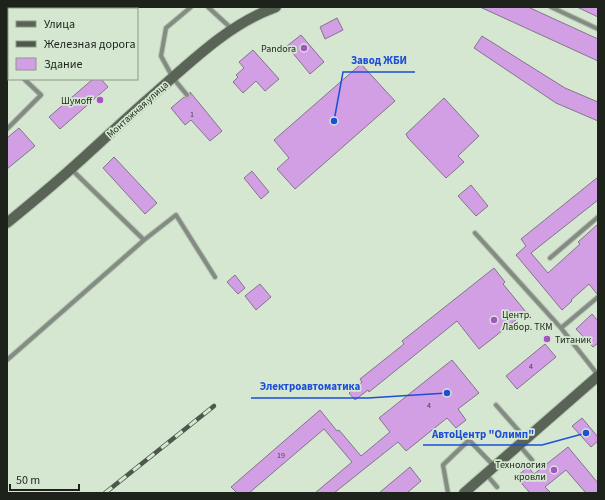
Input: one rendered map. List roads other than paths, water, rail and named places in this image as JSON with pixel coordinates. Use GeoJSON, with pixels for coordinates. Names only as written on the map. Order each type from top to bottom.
{"type":"FeatureCollection","features":[{"type":"Feature","properties":{"kind":"street","name":"Монтажная улица"},"geometry":{"type":"LineString","coordinates":[[7,223],[71,169],[204,50],[238,25],[276,7]]}},
{"type":"Feature","properties":{"kind":"street"},"geometry":{"type":"LineString","coordinates":[[464,493],[598,375]]}},
{"type":"Feature","properties":{"kind":"lane"},"geometry":{"type":"LineString","coordinates":[[187,95],[173,78],[161,56],[166,28],[191,7]]}},
{"type":"Feature","properties":{"kind":"lane"},"geometry":{"type":"LineString","coordinates":[[208,7],[232,29]]}},
{"type":"Feature","properties":{"kind":"lane"},"geometry":{"type":"LineString","coordinates":[[551,7],[598,29]]}},
{"type":"Feature","properties":{"kind":"lane"},"geometry":{"type":"LineString","coordinates":[[7,129],[41,95],[25,80]]}},
{"type":"Feature","properties":{"kind":"lane"},"geometry":{"type":"LineString","coordinates":[[71,169],[144,240]]}},
{"type":"Feature","properties":{"kind":"lane"},"geometry":{"type":"LineString","coordinates":[[7,360],[144,240],[176,215],[215,277]]}},
{"type":"Feature","properties":{"kind":"lane"},"geometry":{"type":"LineString","coordinates":[[550,258],[598,217]]}},
{"type":"Feature","properties":{"kind":"lane"},"geometry":{"type":"LineString","coordinates":[[475,233],[561,328],[598,375]]}},
{"type":"Feature","properties":{"kind":"lane"},"geometry":{"type":"LineString","coordinates":[[561,328],[598,297]]}},
{"type":"Feature","properties":{"kind":"lane"},"geometry":{"type":"LineString","coordinates":[[496,404],[522,442],[532,460]]}},
{"type":"Feature","properties":{"kind":"lane"},"geometry":{"type":"LineString","coordinates":[[448,493],[443,466],[468,440],[494,467]]}},
{"type":"Feature","properties":{"kind":"lane"},"geometry":{"type":"LineString","coordinates":[[486,474],[497,487]]}},
{"type":"Feature","properties":{"kind":"railway"},"geometry":{"type":"LineString","coordinates":[[105,493],[214,406]]}},
{"type":"Feature","properties":{"kind":"place","name":"Pandora"},"geometry":{"type":"Point","coordinates":[304,48]}},
{"type":"Feature","properties":{"kind":"place","name":"Шумоff"},"geometry":{"type":"Point","coordinates":[100,100]}},
{"type":"Feature","properties":{"kind":"place","name":"Завод ЖБИ"},"geometry":{"type":"Point","coordinates":[334,121]}},
{"type":"Feature","properties":{"kind":"place","name":"Центр. Лабор. ТКМ"},"geometry":{"type":"Point","coordinates":[494,320]}},
{"type":"Feature","properties":{"kind":"place","name":"Титаник"},"geometry":{"type":"Point","coordinates":[547,339]}},
{"type":"Feature","properties":{"kind":"place","name":"Электроавтоматика"},"geometry":{"type":"Point","coordinates":[447,393]}},
{"type":"Feature","properties":{"kind":"place","name":"АвтоЦентр \"Олимп\""},"geometry":{"type":"Point","coordinates":[586,433]}},
{"type":"Feature","properties":{"kind":"place","name":"Технология кровли"},"geometry":{"type":"Point","coordinates":[554,470]}}]}
